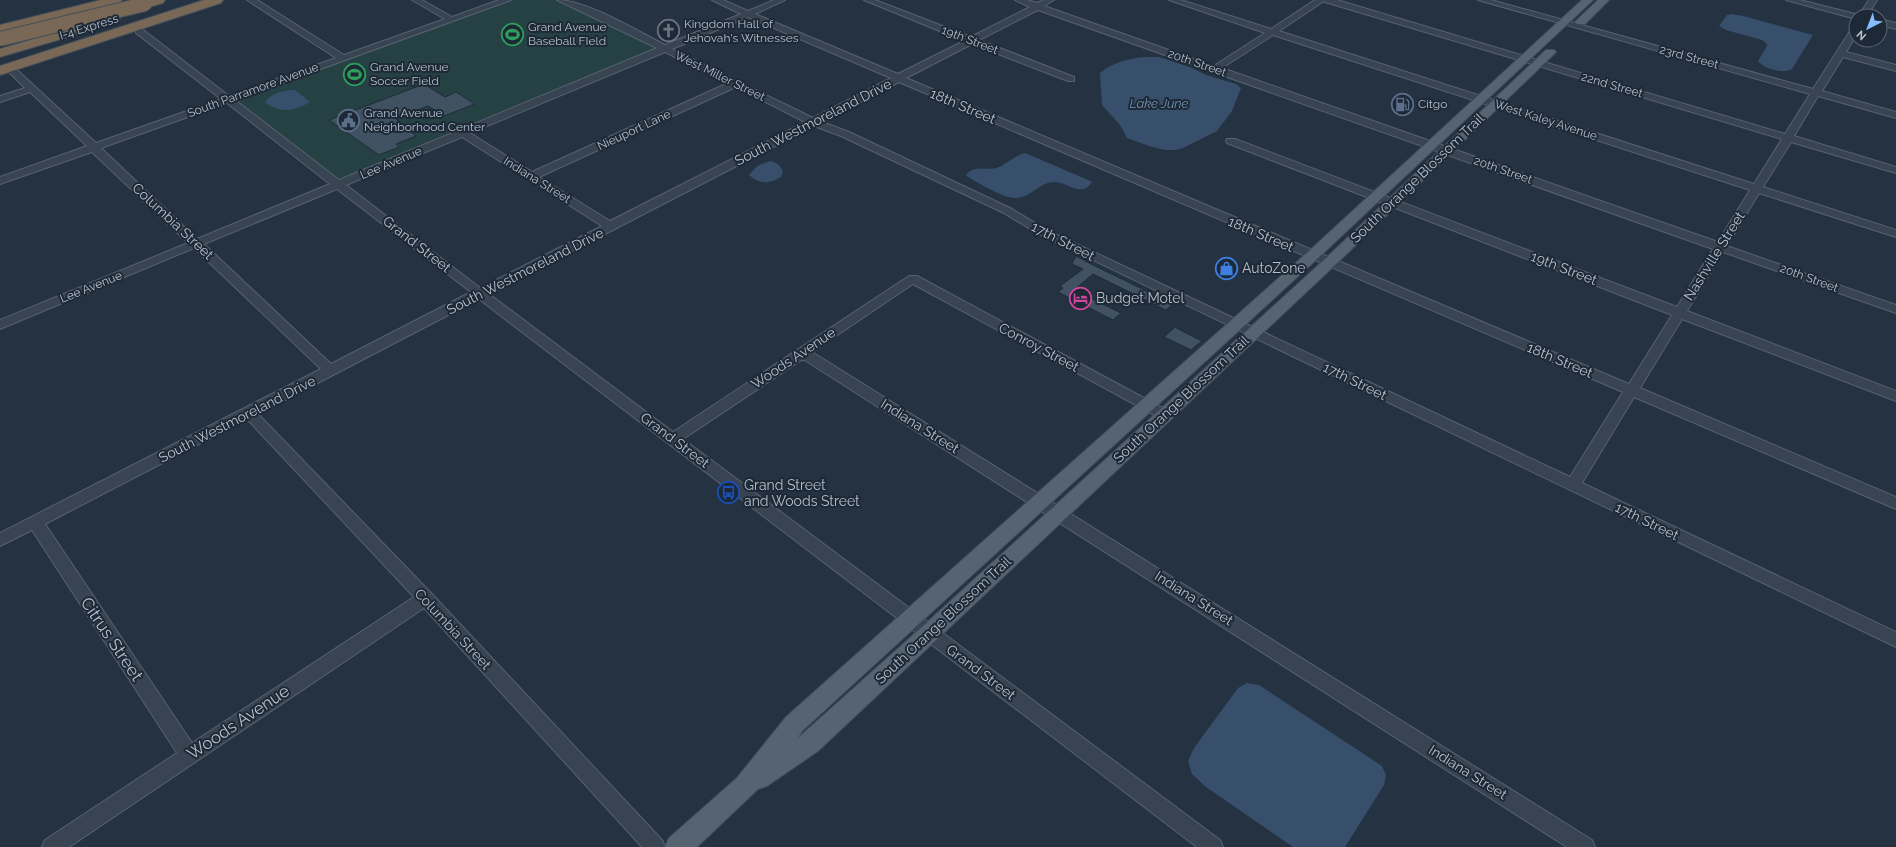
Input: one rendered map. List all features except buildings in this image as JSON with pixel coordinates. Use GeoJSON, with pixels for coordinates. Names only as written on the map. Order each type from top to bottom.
{"type":"FeatureCollection","features":[{"type":"Feature","properties":{"kind":"highway"},"geometry":{"type":"LineString","coordinates":[[0,29],[116,0]]}},
{"type":"Feature","properties":{"kind":"highway","name":"I-4 Express"},"geometry":{"type":"LineString","coordinates":[[0,48],[141,2],[159,0]]}},
{"type":"Feature","properties":{"kind":"highway","name":"I-4 Express"},"geometry":{"type":"LineString","coordinates":[[0,53],[178,0]]}},
{"type":"Feature","properties":{"kind":"highway"},"geometry":{"type":"LineString","coordinates":[[4,69],[204,0]]}},
{"type":"Feature","properties":{"kind":"highway"},"geometry":{"type":"LineString","coordinates":[[4,69],[217,0]]}},
{"type":"Feature","properties":{"kind":"highway"},"geometry":{"type":"LineString","coordinates":[[0,40],[141,2]]}},
{"type":"Feature","properties":{"kind":"main road","name":"South Orange Blossom Trail"},"geometry":{"type":"LineString","coordinates":[[678,847],[746,786],[810,743],[1165,415],[1313,255],[1588,0]]}},
{"type":"Feature","properties":{"kind":"main road","name":"South Orange Blossom Trail"},"geometry":{"type":"LineString","coordinates":[[746,786],[794,724],[1147,405],[1329,263],[1604,0]]}},
{"type":"Feature","properties":{"kind":"street"},"geometry":{"type":"LineString","coordinates":[[251,0],[343,58]]}},
{"type":"Feature","properties":{"kind":"street"},"geometry":{"type":"LineString","coordinates":[[416,0],[452,20]]}},
{"type":"Feature","properties":{"kind":"street","name":"South Parramore Avenue"},"geometry":{"type":"LineString","coordinates":[[0,181],[507,0]]}},
{"type":"Feature","properties":{"kind":"street","name":"West Miller Street"},"geometry":{"type":"LineString","coordinates":[[561,0],[591,12],[814,122]]}},
{"type":"Feature","properties":{"kind":"street","name":"18th Street"},"geometry":{"type":"LineString","coordinates":[[716,0],[1329,263],[1896,503]]}},
{"type":"Feature","properties":{"kind":"street","name":"Lee Avenue"},"geometry":{"type":"LineString","coordinates":[[0,325],[780,0]]}},
{"type":"Feature","properties":{"kind":"street","name":"19th Street"},"geometry":{"type":"LineString","coordinates":[[868,0],[1071,79]]}},
{"type":"Feature","properties":{"kind":"street","name":"20th Street"},"geometry":{"type":"LineString","coordinates":[[1019,0],[1896,309]]}},
{"type":"Feature","properties":{"kind":"street","name":"South Westmoreland Drive"},"geometry":{"type":"LineString","coordinates":[[0,540],[1050,0]]}},
{"type":"Feature","properties":{"kind":"street"},"geometry":{"type":"LineString","coordinates":[[1215,69],[1321,0]]}},
{"type":"Feature","properties":{"kind":"street","name":"22nd Street"},"geometry":{"type":"LineString","coordinates":[[1328,0],[1896,170]]}},
{"type":"Feature","properties":{"kind":"street","name":"23rd Street"},"geometry":{"type":"LineString","coordinates":[[1482,0],[1896,115]]}},
{"type":"Feature","properties":{"kind":"street"},"geometry":{"type":"LineString","coordinates":[[1790,0],[1848,14]]}},
{"type":"Feature","properties":{"kind":"street","name":"West Kaley Avenue"},"geometry":{"type":"LineString","coordinates":[[1180,1],[1896,234]]}},
{"type":"Feature","properties":{"kind":"street","name":"Grand Street"},"geometry":{"type":"LineString","coordinates":[[139,31],[480,294],[1213,847]]}},
{"type":"Feature","properties":{"kind":"street","name":"Nashville Street"},"geometry":{"type":"LineString","coordinates":[[1573,485],[1678,312],[1848,40]]}},
{"type":"Feature","properties":{"kind":"street"},"geometry":{"type":"LineString","coordinates":[[1840,53],[1896,68]]}},
{"type":"Feature","properties":{"kind":"street","name":"Columbia Street"},"geometry":{"type":"LineString","coordinates":[[4,69],[33,88],[330,371]]}},
{"type":"Feature","properties":{"kind":"street","name":"Nieuport Lane"},"geometry":{"type":"LineString","coordinates":[[532,176],[735,84]]}},
{"type":"Feature","properties":{"kind":"street"},"geometry":{"type":"LineString","coordinates":[[0,99],[33,88]]}},
{"type":"Feature","properties":{"kind":"street","name":"17th Street"},"geometry":{"type":"LineString","coordinates":[[814,122],[845,134],[1008,211],[1041,231],[1896,640]]}},
{"type":"Feature","properties":{"kind":"street","name":"Indiana Street"},"geometry":{"type":"LineString","coordinates":[[463,133],[610,226]]}},
{"type":"Feature","properties":{"kind":"street","name":"19th Street"},"geometry":{"type":"LineString","coordinates":[[1231,141],[1896,396]]}},
{"type":"Feature","properties":{"kind":"street","name":"Woods Avenue"},"geometry":{"type":"LineString","coordinates":[[673,439],[913,278]]}},
{"type":"Feature","properties":{"kind":"street","name":"Conroy Street"},"geometry":{"type":"LineString","coordinates":[[913,278],[1165,415]]}},
{"type":"Feature","properties":{"kind":"street","name":"Indiana Street"},"geometry":{"type":"LineString","coordinates":[[802,352],[1585,847]]}},
{"type":"Feature","properties":{"kind":"street","name":"Columbia Street"},"geometry":{"type":"LineString","coordinates":[[249,413],[425,598],[655,847]]}},
{"type":"Feature","properties":{"kind":"street","name":"Citrus Street"},"geometry":{"type":"LineString","coordinates":[[34,522],[189,756]]}},
{"type":"Feature","properties":{"kind":"street","name":"Woods Avenue"},"geometry":{"type":"LineString","coordinates":[[52,847],[425,598]]}},
{"type":"Feature","properties":{"kind":"green space"},"geometry":{"type":"Polygon","coordinates":[[[514,0],[555,0],[655,46],[656,48],[344,178],[335,177],[237,102],[243,96],[514,0]]]}},
{"type":"Feature","properties":{"kind":"water"},"geometry":{"type":"Polygon","coordinates":[[[1731,14],[1813,35],[1792,69],[1784,71],[1774,70],[1758,61],[1767,46],[1766,43],[1762,40],[1726,30],[1719,26],[1727,15],[1731,14]]]}},
{"type":"Feature","properties":{"kind":"water","name":"Lake June"},"geometry":{"type":"Polygon","coordinates":[[[1144,57],[1159,57],[1190,67],[1206,75],[1236,84],[1241,88],[1232,111],[1217,131],[1183,148],[1175,150],[1165,150],[1149,146],[1127,138],[1120,125],[1102,105],[1100,73],[1110,66],[1121,62],[1144,57]]]}},
{"type":"Feature","properties":{"kind":"water"},"geometry":{"type":"Polygon","coordinates":[[[295,90],[310,102],[298,108],[287,110],[282,110],[265,103],[269,97],[273,95],[295,90]]]}},
{"type":"Feature","properties":{"kind":"water"},"geometry":{"type":"Polygon","coordinates":[[[1025,153],[1092,182],[1088,187],[1079,189],[1061,183],[1050,182],[1026,195],[1011,198],[983,186],[966,175],[977,169],[996,168],[1025,153]]]}},
{"type":"Feature","properties":{"kind":"water"},"geometry":{"type":"Polygon","coordinates":[[[770,161],[777,164],[781,168],[783,172],[781,177],[769,182],[761,182],[749,175],[757,166],[770,161]]]}},
{"type":"Feature","properties":{"kind":"water"},"geometry":{"type":"Polygon","coordinates":[[[1247,683],[1259,685],[1382,766],[1386,775],[1384,785],[1345,847],[1293,847],[1206,787],[1192,774],[1188,761],[1194,748],[1238,688],[1247,683]]]}},
{"type":"Feature","properties":{"kind":"place","name":"Kingdom Hall of Jehovah's Witnesses"},"geometry":{"type":"Point","coordinates":[668,31]}},
{"type":"Feature","properties":{"kind":"place","name":"Grand Avenue Baseball FIeld"},"geometry":{"type":"Point","coordinates":[513,34]}},
{"type":"Feature","properties":{"kind":"place","name":"Grand Avenue Soccer Field"},"geometry":{"type":"Point","coordinates":[354,74]}},
{"type":"Feature","properties":{"kind":"place","name":"Citgo"},"geometry":{"type":"Point","coordinates":[1403,104]}},
{"type":"Feature","properties":{"kind":"place","name":"Grand Avenue Neighborhood Center"},"geometry":{"type":"Point","coordinates":[348,120]}},
{"type":"Feature","properties":{"kind":"place","name":"AutoZone"},"geometry":{"type":"Point","coordinates":[1227,268]}},
{"type":"Feature","properties":{"kind":"place","name":"Budget Motel"},"geometry":{"type":"Point","coordinates":[1080,298]}},
{"type":"Feature","properties":{"kind":"place","name":"Grand Street and Woods Street"},"geometry":{"type":"Point","coordinates":[728,493]}}]}
